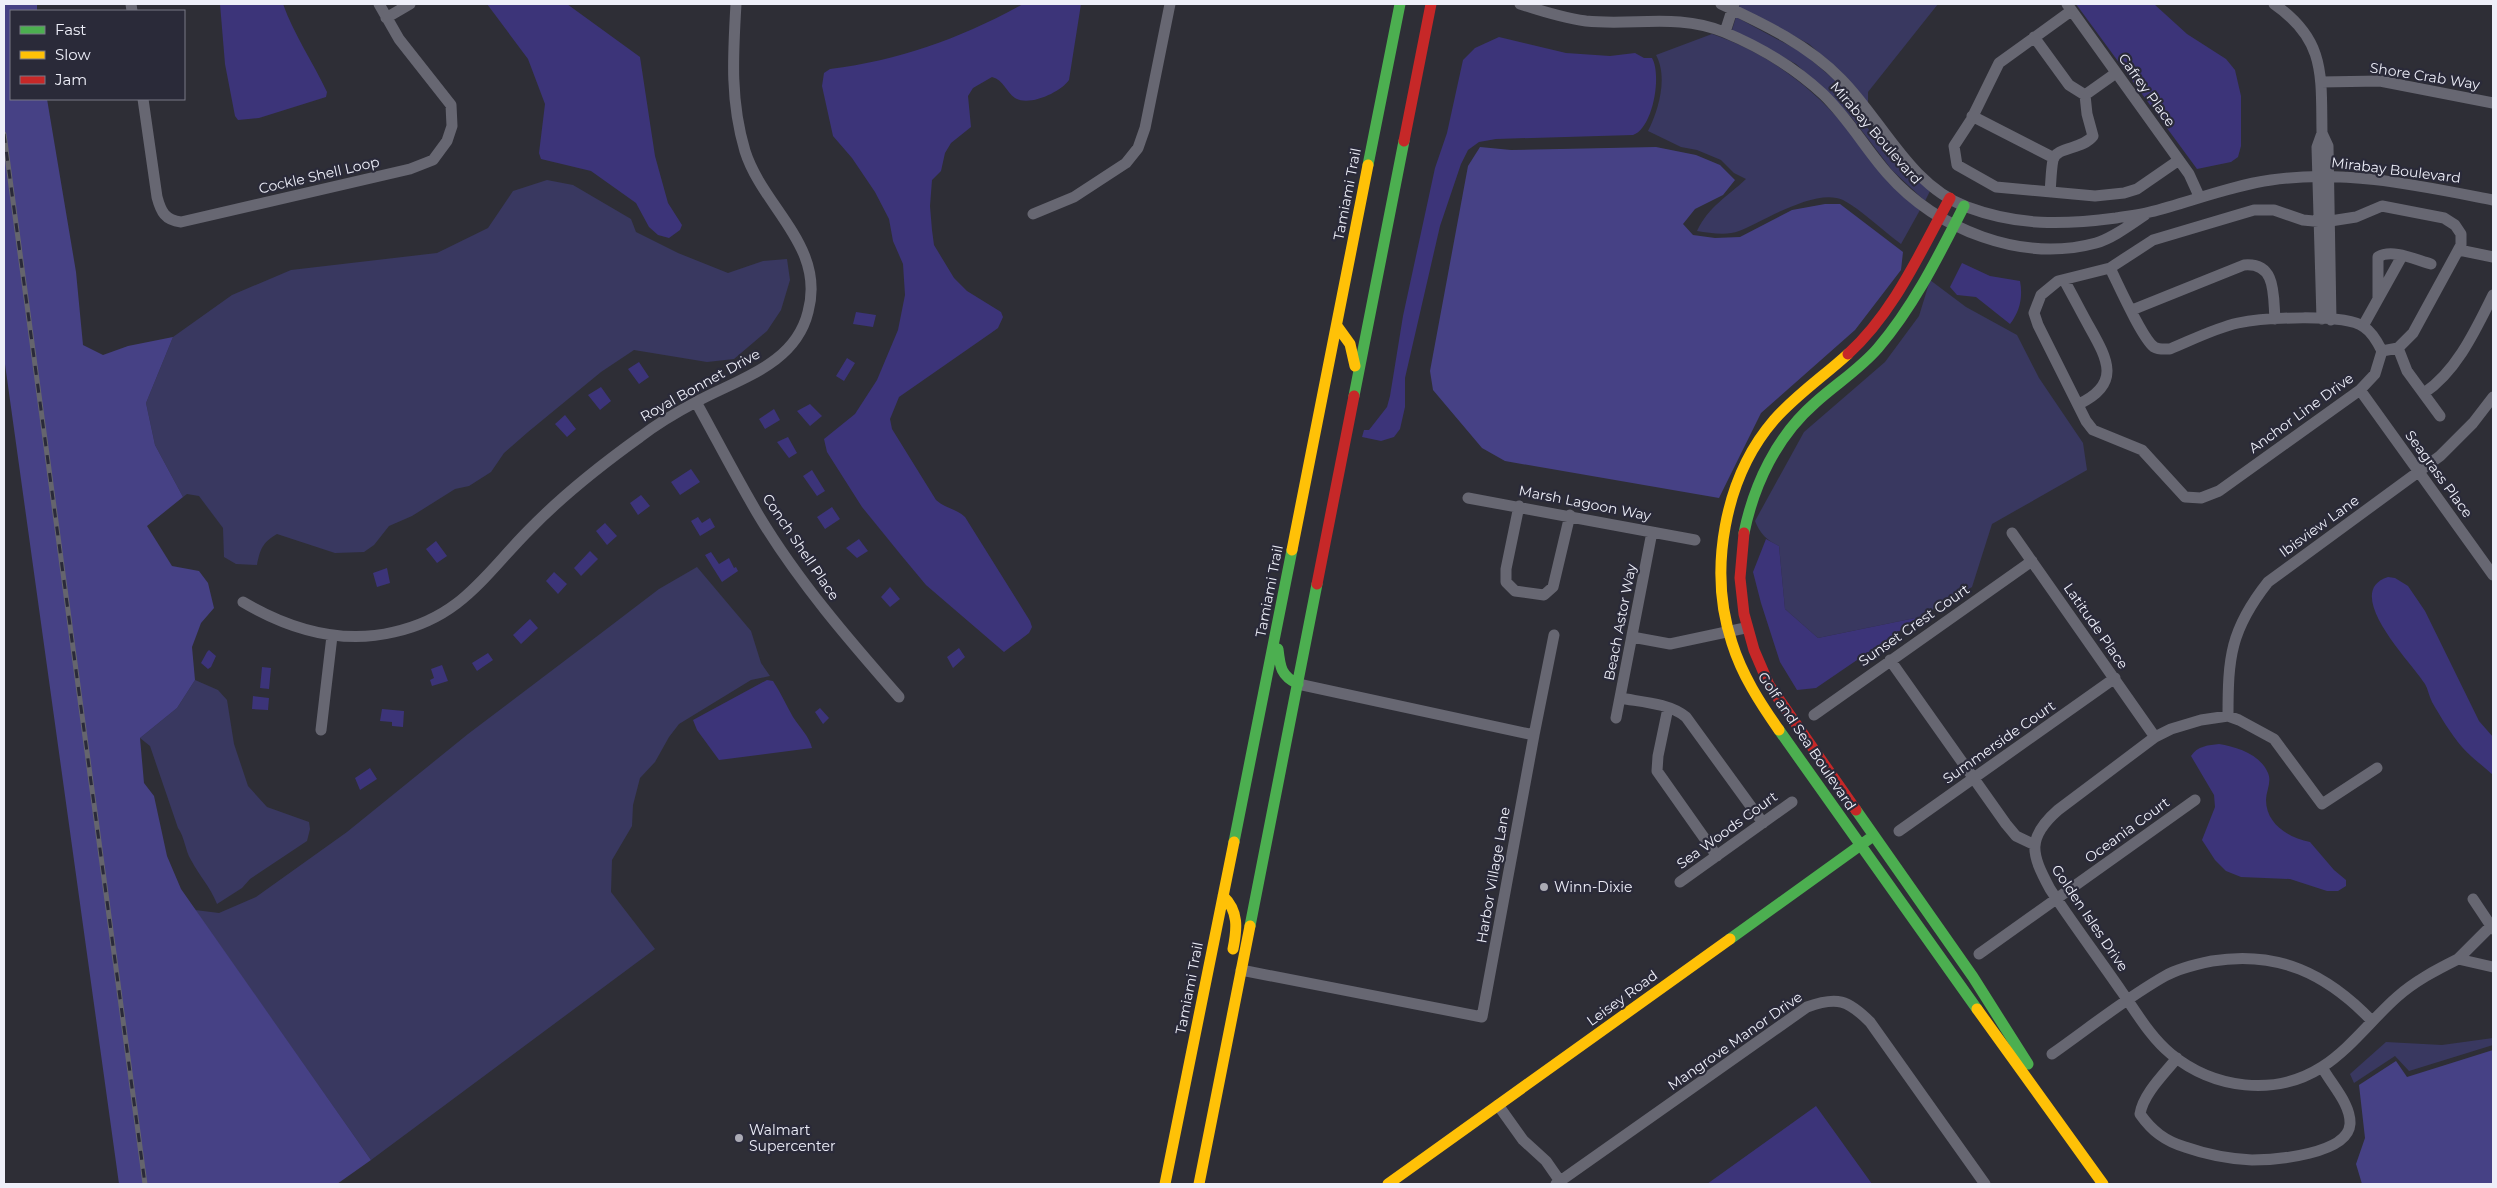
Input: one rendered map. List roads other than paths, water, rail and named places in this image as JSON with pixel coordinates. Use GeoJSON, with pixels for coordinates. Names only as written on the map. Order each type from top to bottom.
{"type":"FeatureCollection","features":[{"type":"Feature","properties":{"kind":"street","name":"Cockle Shell Loop"},"geometry":{"type":"LineString","coordinates":[[144,100],[157,197],[161,213],[172,221],[181,222],[410,169],[433,160],[447,141],[452,126],[451,105],[419,66],[386,18],[379,4]]}},
{"type":"Feature","properties":{"kind":"street"},"geometry":{"type":"LineString","coordinates":[[386,18],[410,4]]}},
{"type":"Feature","properties":{"kind":"street","name":"Royal Bonnet Drive"},"geometry":{"type":"LineString","coordinates":[[243,602],[292,627],[332,636],[357,637],[394,632],[441,614],[465,599],[530,529],[587,476],[642,435],[696,402],[759,372],[779,358],[794,343],[808,312],[811,294],[811,274],[806,256],[794,231],[765,193],[745,151],[735,108],[732,77],[736,4]]}},
{"type":"Feature","properties":{"kind":"street"},"geometry":{"type":"LineString","coordinates":[[1033,214],[1074,197],[1126,163],[1138,148],[1145,128],[1170,4]]}},
{"type":"Feature","properties":{"kind":"street","name":"Tamiami Trail"},"geometry":{"type":"LineString","coordinates":[[1164,1184],[1276,634],[1400,4]]}},
{"type":"Feature","properties":{"kind":"street"},"geometry":{"type":"LineString","coordinates":[[1199,1184],[1431,4]]}},
{"type":"Feature","properties":{"kind":"street","name":"Mirabay Boulevard"},"geometry":{"type":"LineString","coordinates":[[1520,4],[1550,14],[1587,21],[1652,20],[1700,24],[1725,32],[1792,68],[1824,95],[1848,121],[1888,174],[1911,196],[1954,226],[1983,238],[2018,247],[2065,249],[2098,243],[2149,213]]}},
{"type":"Feature","properties":{"kind":"street","name":"Mirabay Boulevard"},"geometry":{"type":"LineString","coordinates":[[1721,4],[1733,6],[1805,48],[1841,79],[1908,163],[1919,174],[1950,198],[1964,206],[1991,215],[2026,222],[2073,224],[2149,213],[2199,196],[2270,180],[2324,176],[2436,189],[2493,200]]}},
{"type":"Feature","properties":{"kind":"street"},"geometry":{"type":"LineString","coordinates":[[2274,4],[2297,22],[2306,34],[2315,51],[2322,82],[2322,133],[2328,146],[2318,221],[2327,319]]}},
{"type":"Feature","properties":{"kind":"street"},"geometry":{"type":"LineString","coordinates":[[1725,32],[1733,6]]}},
{"type":"Feature","properties":{"kind":"street"},"geometry":{"type":"LineString","coordinates":[[2069,7],[2034,37],[1999,63],[1972,116],[1954,146],[1958,165],[1996,187],[2095,196],[2124,194],[2137,189],[2179,160]]}},
{"type":"Feature","properties":{"kind":"street","name":"Cafrey Place"},"geometry":{"type":"LineString","coordinates":[[2069,7],[2179,160],[2199,196]]}},
{"type":"Feature","properties":{"kind":"street"},"geometry":{"type":"LineString","coordinates":[[2034,37],[2069,85],[2085,95]]}},
{"type":"Feature","properties":{"kind":"street"},"geometry":{"type":"LineString","coordinates":[[2085,95],[2116,73]]}},
{"type":"Feature","properties":{"kind":"street","name":"Shore Crab Way"},"geometry":{"type":"LineString","coordinates":[[2322,82],[2380,82],[2493,103]]}},
{"type":"Feature","properties":{"kind":"street"},"geometry":{"type":"LineString","coordinates":[[2050,192],[2054,158],[2058,153],[2081,147],[2093,136],[2087,114],[2085,95]]}},
{"type":"Feature","properties":{"kind":"street"},"geometry":{"type":"LineString","coordinates":[[1972,116],[2054,158]]}},
{"type":"Feature","properties":{"kind":"street"},"geometry":{"type":"LineString","coordinates":[[2324,176],[2330,222],[2327,319]]}},
{"type":"Feature","properties":{"kind":"street","name":"Golf and Sea Boulevard"},"geometry":{"type":"LineString","coordinates":[[1950,198],[1884,314],[1848,355],[1792,400],[1772,422],[1756,445],[1739,481],[1728,517],[1721,583],[1729,631],[1746,681],[1761,705],[2103,1184]]}},
{"type":"Feature","properties":{"kind":"street","name":"Golf and Sea Boulevard"},"geometry":{"type":"LineString","coordinates":[[1964,206],[1911,302],[1891,331],[1859,367],[1805,412],[1768,458],[1753,493],[1743,526],[1739,584],[1745,628],[1756,660],[1768,685],[1992,1006],[2044,1089],[2065,1131]]}},
{"type":"Feature","properties":{"kind":"street","name":"Anchor Line Drive"},"geometry":{"type":"LineString","coordinates":[[2382,351],[2375,374],[2360,390],[2220,491],[2200,498],[2185,497],[2142,450],[2093,430],[2086,421],[2038,325],[2034,313],[2041,295],[2064,280],[2110,268],[2152,240],[2254,210],[2274,210],[2303,220],[2330,222],[2356,217],[2382,206],[2444,218],[2455,225],[2461,234],[2459,250]]}},
{"type":"Feature","properties":{"kind":"street"},"geometry":{"type":"LineString","coordinates":[[2110,268],[2146,336],[2154,346],[2162,349],[2170,349],[2237,323],[2276,319],[2327,319],[2343,320],[2363,326],[2378,342],[2382,351],[2398,348],[2413,334],[2459,250],[2493,257]]}},
{"type":"Feature","properties":{"kind":"street"},"geometry":{"type":"LineString","coordinates":[[2378,298],[2378,257],[2388,254],[2431,264]]}},
{"type":"Feature","properties":{"kind":"street"},"geometry":{"type":"LineString","coordinates":[[2363,326],[2402,256]]}},
{"type":"Feature","properties":{"kind":"street"},"geometry":{"type":"LineString","coordinates":[[2132,310],[2244,265],[2252,264],[2267,272],[2271,278],[2276,319]]}},
{"type":"Feature","properties":{"kind":"street"},"geometry":{"type":"LineString","coordinates":[[2064,280],[2108,363],[2107,376],[2102,388],[2089,399],[2079,404]]}},
{"type":"Feature","properties":{"kind":"street"},"geometry":{"type":"LineString","coordinates":[[2424,393],[2443,376],[2463,350],[2493,295]]}},
{"type":"Feature","properties":{"kind":"street"},"geometry":{"type":"LineString","coordinates":[[1336,326],[1348,338],[1353,348],[1357,382]]}},
{"type":"Feature","properties":{"kind":"street"},"geometry":{"type":"LineString","coordinates":[[2398,348],[2407,371],[2440,416]]}},
{"type":"Feature","properties":{"kind":"street","name":"Seagrass Place"},"geometry":{"type":"LineString","coordinates":[[2360,390],[2493,575]]}},
{"type":"Feature","properties":{"kind":"street","name":"Ibisview Lane"},"geometry":{"type":"LineString","coordinates":[[2228,716],[2228,674],[2232,646],[2251,603],[2268,582],[2440,456],[2472,423],[2493,397]]}},
{"type":"Feature","properties":{"kind":"street","name":"Conch Shell Place"},"geometry":{"type":"LineString","coordinates":[[696,402],[759,516],[805,583],[855,647],[899,697]]}},
{"type":"Feature","properties":{"kind":"street","name":"Marsh Lagoon Way"},"geometry":{"type":"LineString","coordinates":[[1468,498],[1570,515],[1695,540]]}},
{"type":"Feature","properties":{"kind":"street"},"geometry":{"type":"LineString","coordinates":[[1519,506],[1506,569],[1506,582],[1515,591],[1544,595],[1552,587],[1570,515]]}},
{"type":"Feature","properties":{"kind":"street","name":"Beach Astor Way"},"geometry":{"type":"LineString","coordinates":[[1616,718],[1652,532]]}},
{"type":"Feature","properties":{"kind":"street","name":"Latitude Place"},"geometry":{"type":"LineString","coordinates":[[2012,533],[2155,737]]}},
{"type":"Feature","properties":{"kind":"street","name":"Sunset Crest Court"},"geometry":{"type":"LineString","coordinates":[[1814,715],[2032,561]]}},
{"type":"Feature","properties":{"kind":"street"},"geometry":{"type":"LineString","coordinates":[[1632,637],[1670,644],[1745,628]]}},
{"type":"Feature","properties":{"kind":"street"},"geometry":{"type":"LineString","coordinates":[[1276,634],[1280,671],[1286,678],[1298,684],[1534,735],[1554,635]]}},
{"type":"Feature","properties":{"kind":"street"},"geometry":{"type":"LineString","coordinates":[[321,730],[332,636]]}},
{"type":"Feature","properties":{"kind":"street"},"geometry":{"type":"LineString","coordinates":[[1890,660],[2016,836],[2035,845],[2043,823],[2058,810],[2155,737],[2171,729],[2201,720],[2228,716],[2274,739],[2322,804],[2377,768]]}},
{"type":"Feature","properties":{"kind":"street","name":"Summerside Court"},"geometry":{"type":"LineString","coordinates":[[1899,831],[2115,678]]}},
{"type":"Feature","properties":{"kind":"street"},"geometry":{"type":"LineString","coordinates":[[1620,698],[1679,711],[1686,717],[1763,823]]}},
{"type":"Feature","properties":{"kind":"street"},"geometry":{"type":"LineString","coordinates":[[1668,708],[1658,756],[1657,771],[1717,856]]}},
{"type":"Feature","properties":{"kind":"street","name":"Harbor Village Lane"},"geometry":{"type":"LineString","coordinates":[[1241,970],[1482,1017],[1534,735]]}},
{"type":"Feature","properties":{"kind":"street","name":"Oceania Court"},"geometry":{"type":"LineString","coordinates":[[1979,954],[2195,800]]}},
{"type":"Feature","properties":{"kind":"street","name":"Sea Woods Court"},"geometry":{"type":"LineString","coordinates":[[1680,882],[1792,802]]}},
{"type":"Feature","properties":{"kind":"street","name":"Leisey Road"},"geometry":{"type":"LineString","coordinates":[[1388,1184],[1873,836]]}},
{"type":"Feature","properties":{"kind":"street","name":"Golden Isles Drive"},"geometry":{"type":"LineString","coordinates":[[2035,845],[2040,869],[2057,899],[2150,1031],[2177,1058],[2199,1073],[2233,1085],[2274,1086],[2302,1079],[2322,1067],[2350,1045],[2398,995],[2426,975],[2458,959],[2492,928]]}},
{"type":"Feature","properties":{"kind":"street"},"geometry":{"type":"LineString","coordinates":[[1223,896],[1232,903],[1237,926],[1224,997],[1230,1022]]}},
{"type":"Feature","properties":{"kind":"street"},"geometry":{"type":"LineString","coordinates":[[2473,900],[2492,928]]}},
{"type":"Feature","properties":{"kind":"street"},"geometry":{"type":"LineString","coordinates":[[2052,1054],[2167,975],[2204,962],[2244,958],[2276,962],[2306,971],[2344,994],[2372,1021]]}},
{"type":"Feature","properties":{"kind":"street"},"geometry":{"type":"LineString","coordinates":[[2458,959],[2493,967]]}},
{"type":"Feature","properties":{"kind":"street","name":"Mangrove Manor Drive"},"geometry":{"type":"LineString","coordinates":[[1559,1183],[1807,1007],[1822,1001],[1839,1000],[1855,1007],[1870,1022],[1985,1184]]}},
{"type":"Feature","properties":{"kind":"street"},"geometry":{"type":"LineString","coordinates":[[2177,1058],[2140,1109],[2140,1114],[2150,1129],[2161,1137],[2183,1147],[2204,1153],[2252,1160],[2284,1157],[2327,1149],[2342,1141],[2350,1127],[2350,1116],[2343,1100],[2322,1067]]}},
{"type":"Feature","properties":{"kind":"street"},"geometry":{"type":"LineString","coordinates":[[1498,1105],[1523,1140],[1546,1161],[1559,1183]]}},
{"type":"Feature","properties":{"kind":"railway"},"geometry":{"type":"LineString","coordinates":[[4,134],[145,1184]]}},
{"type":"Feature","properties":{"kind":"place","name":"Winn-Dixie"},"geometry":{"type":"Point","coordinates":[1544,887]}},
{"type":"Feature","properties":{"kind":"place","name":"Walmart Supercenter"},"geometry":{"type":"Point","coordinates":[739,1138]}}]}
